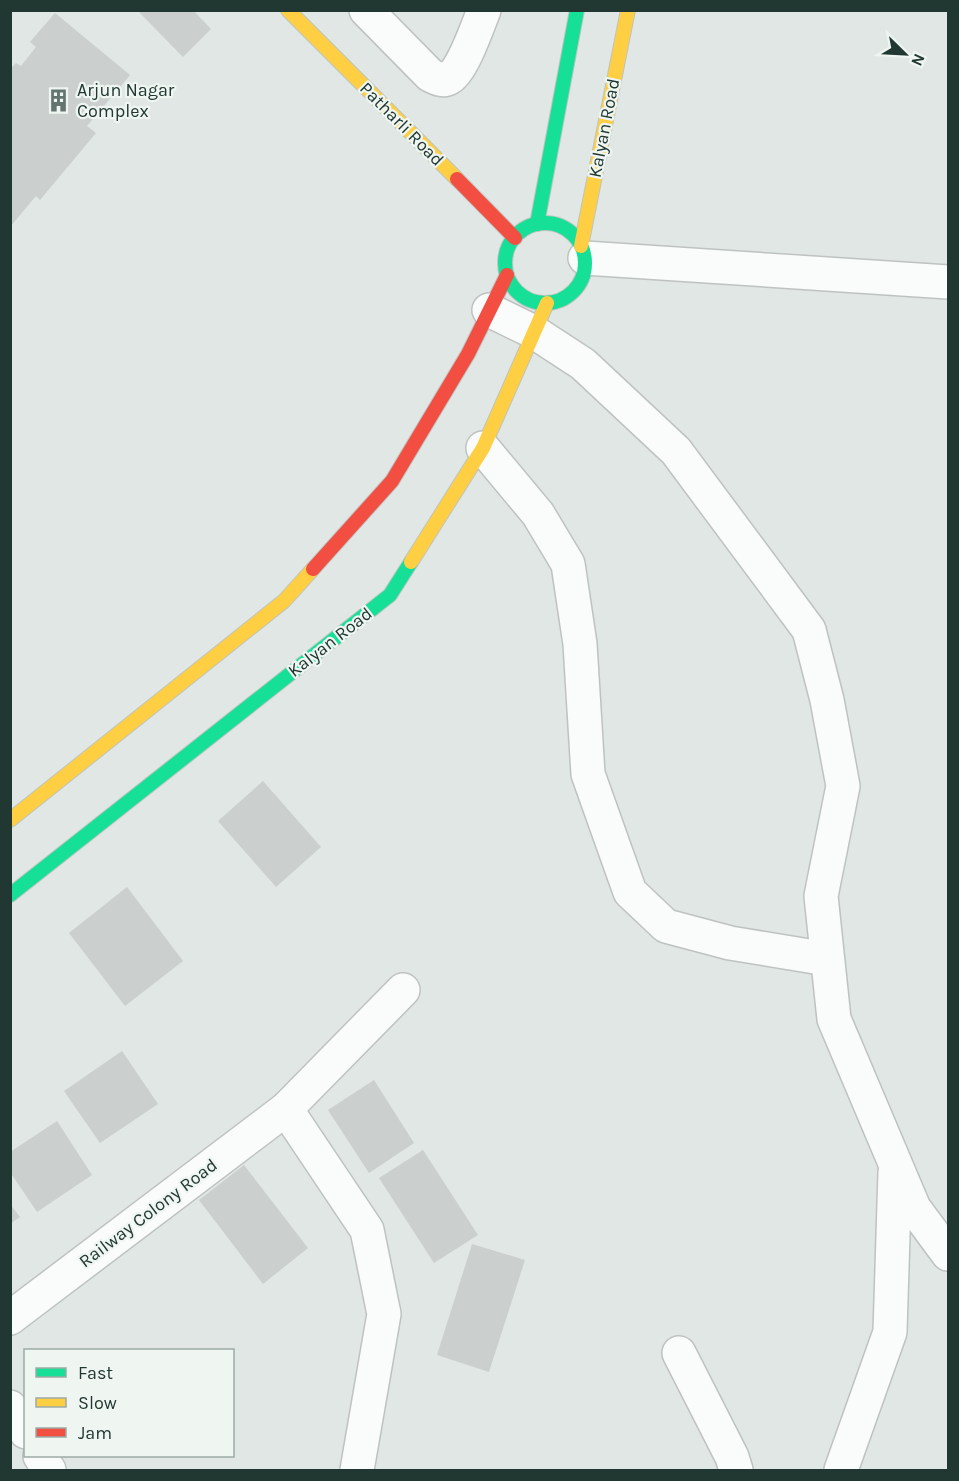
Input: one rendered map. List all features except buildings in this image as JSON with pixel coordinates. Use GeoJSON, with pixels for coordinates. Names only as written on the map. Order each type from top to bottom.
{"type":"FeatureCollection","features":[{"type":"Feature","properties":{"kind":"main road","name":"Patharli Road"},"geometry":{"type":"LineString","coordinates":[[288,10],[515,238]]}},
{"type":"Feature","properties":{"kind":"main road"},"geometry":{"type":"LineString","coordinates":[[537,224],[577,10]]}},
{"type":"Feature","properties":{"kind":"main road","name":"Kalyan Road"},"geometry":{"type":"LineString","coordinates":[[583,252],[628,10]]}},
{"type":"Feature","properties":{"kind":"main road"},"geometry":{"type":"LineString","coordinates":[[10,820],[284,601],[392,481],[468,354],[507,274],[508,249],[515,238],[525,229],[537,224],[563,227],[573,234],[583,252],[580,284],[541,318],[533,302],[513,287],[507,274]]}},
{"type":"Feature","properties":{"kind":"main road","name":"Kalyan Road"},"geometry":{"type":"LineString","coordinates":[[10,895],[390,595],[483,448],[541,318]]}},
{"type":"Feature","properties":{"kind":"street"},"geometry":{"type":"LineString","coordinates":[[366,10],[430,75],[440,80],[448,79],[458,70],[484,10]]}},
{"type":"Feature","properties":{"kind":"street"},"geometry":{"type":"LineString","coordinates":[[583,252],[948,282]]}},
{"type":"Feature","properties":{"kind":"street"},"geometry":{"type":"LineString","coordinates":[[489,310],[541,318],[583,364],[676,451],[809,630],[827,700],[843,786],[821,896],[834,1019],[915,1208],[948,1254]]}},
{"type":"Feature","properties":{"kind":"street"},"geometry":{"type":"LineString","coordinates":[[483,448],[538,514],[568,564],[580,644],[588,774],[630,892],[666,926],[730,943],[827,959]]}},
{"type":"Feature","properties":{"kind":"street","name":"Railway Colony Road"},"geometry":{"type":"LineString","coordinates":[[10,1318],[286,1109],[403,990]]}},
{"type":"Feature","properties":{"kind":"street"},"geometry":{"type":"LineString","coordinates":[[286,1109],[367,1230],[384,1314],[357,1470]]}},
{"type":"Feature","properties":{"kind":"street"},"geometry":{"type":"LineString","coordinates":[[842,1470],[890,1332],[895,1162]]}},
{"type":"Feature","properties":{"kind":"street"},"geometry":{"type":"LineString","coordinates":[[679,1353],[732,1457],[736,1470]]}},
{"type":"Feature","properties":{"kind":"street"},"geometry":{"type":"LineString","coordinates":[[10,1407],[24,1429]]}},
{"type":"Feature","properties":{"kind":"street"},"geometry":{"type":"LineString","coordinates":[[41,1457],[49,1470]]}},
{"type":"Feature","properties":{"kind":"traffic: fast"},"geometry":{"type":"LineString","coordinates":[[537,224],[577,10]]}},
{"type":"Feature","properties":{"kind":"traffic: fast"},"geometry":{"type":"LineString","coordinates":[[545,223],[560,226],[573,235],[582,248],[585,263],[582,278],[573,291],[560,300],[545,303],[530,300],[517,291],[508,278],[505,263],[508,248],[517,235],[530,226],[545,223]]}},
{"type":"Feature","properties":{"kind":"traffic: fast"},"geometry":{"type":"LineString","coordinates":[[10,895],[390,595],[411,562]]}},
{"type":"Feature","properties":{"kind":"traffic: slow"},"geometry":{"type":"LineString","coordinates":[[288,10],[457,179]]}},
{"type":"Feature","properties":{"kind":"traffic: slow"},"geometry":{"type":"LineString","coordinates":[[581,246],[628,10]]}},
{"type":"Feature","properties":{"kind":"traffic: slow"},"geometry":{"type":"LineString","coordinates":[[411,562],[483,448],[547,303]]}},
{"type":"Feature","properties":{"kind":"traffic: slow"},"geometry":{"type":"LineString","coordinates":[[10,820],[284,601],[313,569]]}},
{"type":"Feature","properties":{"kind":"traffic: jam"},"geometry":{"type":"LineString","coordinates":[[457,179],[515,238]]}},
{"type":"Feature","properties":{"kind":"traffic: jam"},"geometry":{"type":"LineString","coordinates":[[313,569],[392,481],[468,354],[507,275]]}},
{"type":"Feature","properties":{"kind":"place","name":"Arjun Nagar Complex"},"geometry":{"type":"Point","coordinates":[59,100]}}]}
